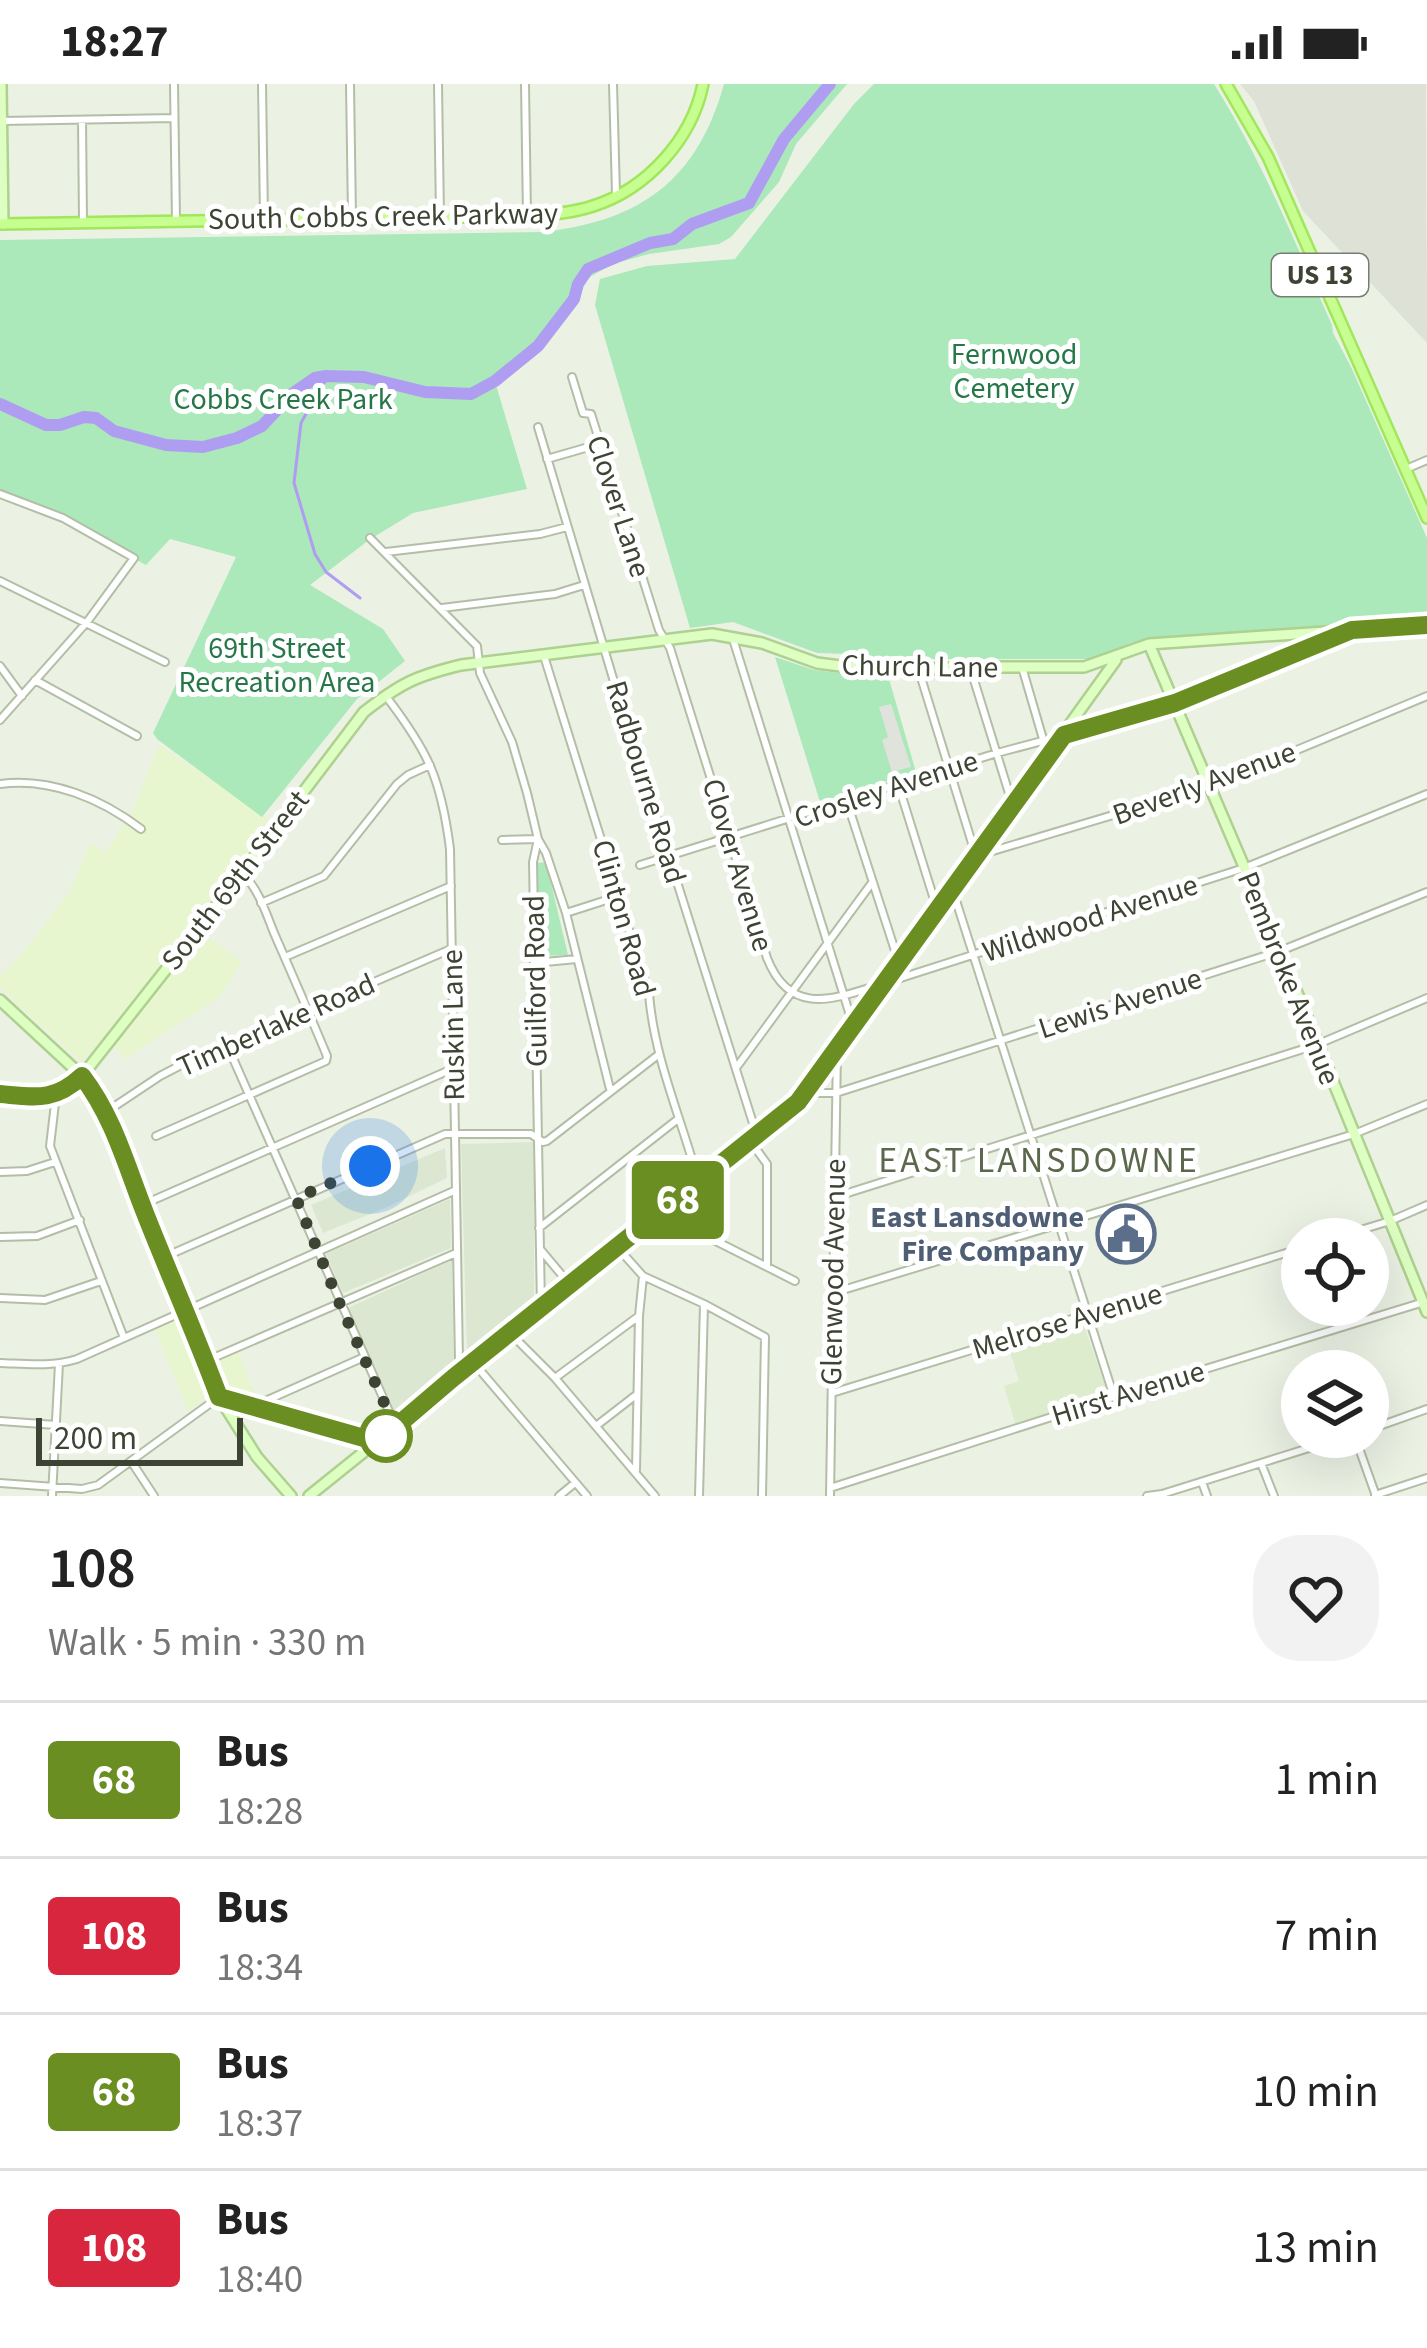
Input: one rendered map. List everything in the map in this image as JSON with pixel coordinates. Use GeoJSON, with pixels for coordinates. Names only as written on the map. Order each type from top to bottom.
{"type":"FeatureCollection","features":[{"type":"Feature","properties":{"kind":"main road","name":"South Cobbs Creek Parkway"},"geometry":{"type":"LineString","coordinates":[[1,224],[573,212],[616,197],[672,151],[695,112],[703,84]]}},
{"type":"Feature","properties":{"kind":"main road","name":"US 13"},"geometry":{"type":"LineString","coordinates":[[1226,84],[1268,157],[1427,518]]}},
{"type":"Feature","properties":{"kind":"street"},"geometry":{"type":"LineString","coordinates":[[1,84],[1,224]]}},
{"type":"Feature","properties":{"kind":"street"},"geometry":{"type":"LineString","coordinates":[[174,84],[176,220]]}},
{"type":"Feature","properties":{"kind":"street"},"geometry":{"type":"LineString","coordinates":[[262,84],[264,218]]}},
{"type":"Feature","properties":{"kind":"street"},"geometry":{"type":"LineString","coordinates":[[350,84],[352,217]]}},
{"type":"Feature","properties":{"kind":"street"},"geometry":{"type":"LineString","coordinates":[[438,84],[440,216]]}},
{"type":"Feature","properties":{"kind":"street"},"geometry":{"type":"LineString","coordinates":[[525,84],[527,216]]}},
{"type":"Feature","properties":{"kind":"street"},"geometry":{"type":"LineString","coordinates":[[614,84],[616,197]]}},
{"type":"Feature","properties":{"kind":"street"},"geometry":{"type":"LineString","coordinates":[[2,122],[174,118]]}},
{"type":"Feature","properties":{"kind":"street"},"geometry":{"type":"LineString","coordinates":[[82,120],[83,221]]}},
{"type":"Feature","properties":{"kind":"street","name":"Clover Lane"},"geometry":{"type":"LineString","coordinates":[[572,377],[583,412],[591,414],[665,640]]}},
{"type":"Feature","properties":{"kind":"street","name":"Radbourne Road"},"geometry":{"type":"LineString","coordinates":[[538,427],[754,1139],[767,1164],[767,1265]]}},
{"type":"Feature","properties":{"kind":"street"},"geometry":{"type":"LineString","coordinates":[[547,459],[599,444]]}},
{"type":"Feature","properties":{"kind":"street"},"geometry":{"type":"LineString","coordinates":[[1406,470],[1427,460]]}},
{"type":"Feature","properties":{"kind":"street"},"geometry":{"type":"LineString","coordinates":[[0,494],[62,518],[134,558],[87,622],[0,720]]}},
{"type":"Feature","properties":{"kind":"street"},"geometry":{"type":"LineString","coordinates":[[386,553],[566,527]]}},
{"type":"Feature","properties":{"kind":"street","name":"Guilford Road"},"geometry":{"type":"LineString","coordinates":[[370,538],[477,646],[477,663],[512,742],[538,839],[533,862],[541,1310]]}},
{"type":"Feature","properties":{"kind":"street"},"geometry":{"type":"LineString","coordinates":[[0,581],[165,662]]}},
{"type":"Feature","properties":{"kind":"street"},"geometry":{"type":"LineString","coordinates":[[442,608],[555,594],[584,585]]}},
{"type":"Feature","properties":{"kind":"street","name":"Church Lane"},"geometry":{"type":"LineString","coordinates":[[477,663],[712,634],[762,643],[817,663],[892,671],[1084,668],[1149,644],[1427,625]]}},
{"type":"Feature","properties":{"kind":"street"},"geometry":{"type":"LineString","coordinates":[[1064,735],[1175,703],[1352,630]]}},
{"type":"Feature","properties":{"kind":"street"},"geometry":{"type":"LineString","coordinates":[[733,637],[853,1025]]}},
{"type":"Feature","properties":{"kind":"street","name":"Clover Avenue"},"geometry":{"type":"LineString","coordinates":[[665,640],[766,958],[792,994]]}},
{"type":"Feature","properties":{"kind":"street","name":"Pembroke Avenue"},"geometry":{"type":"LineString","coordinates":[[1149,644],[1426,1305]]}},
{"type":"Feature","properties":{"kind":"street","name":"Clinton Road"},"geometry":{"type":"LineString","coordinates":[[544,656],[649,994],[658,1055],[701,1180]]}},
{"type":"Feature","properties":{"kind":"street"},"geometry":{"type":"LineString","coordinates":[[309,1496],[806,1093],[1119,656]]}},
{"type":"Feature","properties":{"kind":"street","name":"South 69th Street"},"geometry":{"type":"LineString","coordinates":[[56,1095],[82,1076],[364,712],[421,674],[477,663]]}},
{"type":"Feature","properties":{"kind":"street"},"geometry":{"type":"LineString","coordinates":[[0,667],[22,696]]}},
{"type":"Feature","properties":{"kind":"street"},"geometry":{"type":"LineString","coordinates":[[970,667],[1013,806]]}},
{"type":"Feature","properties":{"kind":"street"},"geometry":{"type":"LineString","coordinates":[[1022,668],[1043,740]]}},
{"type":"Feature","properties":{"kind":"street"},"geometry":{"type":"LineString","coordinates":[[919,671],[976,856]]}},
{"type":"Feature","properties":{"kind":"street"},"geometry":{"type":"LineString","coordinates":[[35,680],[137,736]]}},
{"type":"Feature","properties":{"kind":"street","name":"Ruskin Lane"},"geometry":{"type":"LineString","coordinates":[[386,695],[431,764],[447,818],[462,1371]]}},
{"type":"Feature","properties":{"kind":"street","name":"Beverly Avenue"},"geometry":{"type":"LineString","coordinates":[[976,856],[1210,786],[1427,696]]}},
{"type":"Feature","properties":{"kind":"street","name":"Crosley Avenue"},"geometry":{"type":"LineString","coordinates":[[640,865],[1064,735]]}},
{"type":"Feature","properties":{"kind":"street"},"geometry":{"type":"LineString","coordinates":[[261,903],[324,876],[397,784],[431,764]]}},
{"type":"Feature","properties":{"kind":"street"},"geometry":{"type":"LineString","coordinates":[[0,784],[16,782],[84,795],[141,829]]}},
{"type":"Feature","properties":{"kind":"street"},"geometry":{"type":"LineString","coordinates":[[898,785],[937,909]]}},
{"type":"Feature","properties":{"kind":"street","name":"Wildwood Avenue"},"geometry":{"type":"LineString","coordinates":[[885,983],[1244,868],[1427,794]]}},
{"type":"Feature","properties":{"kind":"street"},"geometry":{"type":"LineString","coordinates":[[847,802],[899,963]]}},
{"type":"Feature","properties":{"kind":"street"},"geometry":{"type":"LineString","coordinates":[[502,840],[538,839],[546,853],[566,913],[610,1090]]}},
{"type":"Feature","properties":{"kind":"street"},"geometry":{"type":"LineString","coordinates":[[159,1135],[326,1061],[261,903],[242,873]]}},
{"type":"Feature","properties":{"kind":"street"},"geometry":{"type":"LineString","coordinates":[[736,1068],[871,884]]}},
{"type":"Feature","properties":{"kind":"street"},"geometry":{"type":"LineString","coordinates":[[285,957],[451,886]]}},
{"type":"Feature","properties":{"kind":"street"},"geometry":{"type":"LineString","coordinates":[[952,887],[1114,1397]]}},
{"type":"Feature","properties":{"kind":"street","name":"Lewis Avenue"},"geometry":{"type":"LineString","coordinates":[[806,1093],[836,1093],[1280,952],[1427,892]]}},
{"type":"Feature","properties":{"kind":"street"},"geometry":{"type":"LineString","coordinates":[[566,913],[619,896]]}},
{"type":"Feature","properties":{"kind":"street","name":"Timberlake Road"},"geometry":{"type":"LineString","coordinates":[[106,1112],[160,1076],[451,949]]}},
{"type":"Feature","properties":{"kind":"street"},"geometry":{"type":"LineString","coordinates":[[534,963],[578,959]]}},
{"type":"Feature","properties":{"kind":"street"},"geometry":{"type":"LineString","coordinates":[[792,994],[818,1000],[885,983]]}},
{"type":"Feature","properties":{"kind":"street"},"geometry":{"type":"LineString","coordinates":[[835,1197],[1316,1045],[1427,998]]}},
{"type":"Feature","properties":{"kind":"street"},"geometry":{"type":"LineString","coordinates":[[0,1000],[82,1076],[106,1112],[219,1397],[257,1457],[291,1496]]}},
{"type":"Feature","properties":{"kind":"street"},"geometry":{"type":"LineString","coordinates":[[228,1047],[396,1427]]}},
{"type":"Feature","properties":{"kind":"street","name":"Glenwood Avenue"},"geometry":{"type":"LineString","coordinates":[[830,1492],[837,1048]]}},
{"type":"Feature","properties":{"kind":"street"},"geometry":{"type":"LineString","coordinates":[[162,1258],[445,1134],[532,1134],[547,1141],[658,1055]]}},
{"type":"Feature","properties":{"kind":"street"},"geometry":{"type":"LineString","coordinates":[[142,1205],[453,1069]]}},
{"type":"Feature","properties":{"kind":"street"},"geometry":{"type":"LineString","coordinates":[[0,1094],[56,1095],[50,1146],[124,1338]]}},
{"type":"Feature","properties":{"kind":"street"},"geometry":{"type":"LineString","coordinates":[[833,1294],[1354,1134],[1427,1104]]}},
{"type":"Feature","properties":{"kind":"street"},"geometry":{"type":"LineString","coordinates":[[539,1228],[680,1118]]}},
{"type":"Feature","properties":{"kind":"street"},"geometry":{"type":"LineString","coordinates":[[0,1172],[27,1171],[56,1162]]}},
{"type":"Feature","properties":{"kind":"street"},"geometry":{"type":"LineString","coordinates":[[0,1363],[59,1364],[456,1190]]}},
{"type":"Feature","properties":{"kind":"street"},"geometry":{"type":"LineString","coordinates":[[673,1204],[690,1228],[795,1281]]}},
{"type":"Feature","properties":{"kind":"street"},"geometry":{"type":"LineString","coordinates":[[1390,1221],[1427,1205]]}},
{"type":"Feature","properties":{"kind":"street"},"geometry":{"type":"LineString","coordinates":[[0,1237],[37,1236],[80,1220]]}},
{"type":"Feature","properties":{"kind":"street"},"geometry":{"type":"LineString","coordinates":[[618,1248],[643,1276],[765,1337],[762,1496]]}},
{"type":"Feature","properties":{"kind":"street"},"geometry":{"type":"LineString","coordinates":[[540,1249],[571,1286]]}},
{"type":"Feature","properties":{"kind":"street"},"geometry":{"type":"LineString","coordinates":[[206,1361],[457,1252]]}},
{"type":"Feature","properties":{"kind":"street","name":"Melrose Avenue"},"geometry":{"type":"LineString","coordinates":[[832,1393],[1281,1255]]}},
{"type":"Feature","properties":{"kind":"street"},"geometry":{"type":"LineString","coordinates":[[636,1474],[643,1276]]}},
{"type":"Feature","properties":{"kind":"street"},"geometry":{"type":"LineString","coordinates":[[0,1298],[45,1300],[101,1281]]}},
{"type":"Feature","properties":{"kind":"street"},"geometry":{"type":"LineString","coordinates":[[699,1496],[704,1304]]}},
{"type":"Feature","properties":{"kind":"street","name":"Hirst Avenue"},"geometry":{"type":"LineString","coordinates":[[830,1492],[1114,1397],[1426,1305]]}},
{"type":"Feature","properties":{"kind":"street"},"geometry":{"type":"LineString","coordinates":[[555,1378],[639,1316]]}},
{"type":"Feature","properties":{"kind":"street"},"geometry":{"type":"LineString","coordinates":[[511,1334],[555,1378],[655,1496]]}},
{"type":"Feature","properties":{"kind":"street"},"geometry":{"type":"LineString","coordinates":[[250,1407],[363,1357]]}},
{"type":"Feature","properties":{"kind":"street"},"geometry":{"type":"LineString","coordinates":[[473,1362],[586,1496]]}},
{"type":"Feature","properties":{"kind":"street"},"geometry":{"type":"LineString","coordinates":[[52,1496],[59,1364]]}},
{"type":"Feature","properties":{"kind":"street"},"geometry":{"type":"LineString","coordinates":[[596,1426],[638,1394]]}},
{"type":"Feature","properties":{"kind":"street"},"geometry":{"type":"LineString","coordinates":[[219,1397],[378,1442]]}},
{"type":"Feature","properties":{"kind":"street"},"geometry":{"type":"LineString","coordinates":[[0,1483],[82,1489],[98,1485],[219,1397]]}},
{"type":"Feature","properties":{"kind":"street"},"geometry":{"type":"LineString","coordinates":[[1389,1423],[1427,1409]]}},
{"type":"Feature","properties":{"kind":"street"},"geometry":{"type":"LineString","coordinates":[[0,1421],[56,1424]]}},
{"type":"Feature","properties":{"kind":"street"},"geometry":{"type":"LineString","coordinates":[[1147,1496],[1281,1457]]}},
{"type":"Feature","properties":{"kind":"street"},"geometry":{"type":"LineString","coordinates":[[1362,1458],[1376,1496],[1427,1478]]}},
{"type":"Feature","properties":{"kind":"street"},"geometry":{"type":"LineString","coordinates":[[130,1461],[154,1496]]}},
{"type":"Feature","properties":{"kind":"street"},"geometry":{"type":"LineString","coordinates":[[1261,1463],[1274,1496]]}},
{"type":"Feature","properties":{"kind":"street"},"geometry":{"type":"LineString","coordinates":[[276,1479],[276,1496]]}},
{"type":"Feature","properties":{"kind":"street"},"geometry":{"type":"LineString","coordinates":[[1202,1482],[1207,1496]]}},
{"type":"Feature","properties":{"kind":"street"},"geometry":{"type":"LineString","coordinates":[[559,1496],[575,1483]]}},
{"type":"Feature","properties":{"kind":"shaded area"},"geometry":{"type":"Polygon","coordinates":[[[1240,84],[1426,84],[1427,343],[1303,211],[1254,101],[1240,84]]]}},
{"type":"Feature","properties":{"kind":"shaded area"},"geometry":{"type":"Polygon","coordinates":[[[891,704],[911,767],[892,772],[879,707],[891,704]]]}},
{"type":"Feature","properties":{"kind":"shaded area"},"geometry":{"type":"Polygon","coordinates":[[[159,745],[269,818],[192,925],[242,962],[219,997],[125,1059],[105,1036],[82,1062],[0,986],[0,976],[70,892],[90,844],[106,852],[132,812],[159,745]]]}},
{"type":"Feature","properties":{"kind":"shaded area"},"geometry":{"type":"Polygon","coordinates":[[[534,1142],[534,1307],[467,1354],[461,1144],[534,1142]]]}},
{"type":"Feature","properties":{"kind":"shaded area"},"geometry":{"type":"Polygon","coordinates":[[[445,1148],[447,1178],[323,1233],[311,1205],[445,1148]]]}},
{"type":"Feature","properties":{"kind":"shaded area"},"geometry":{"type":"Polygon","coordinates":[[[450,1199],[451,1248],[343,1293],[326,1254],[450,1199]]]}},
{"type":"Feature","properties":{"kind":"shaded area"},"geometry":{"type":"Polygon","coordinates":[[[452,1260],[454,1369],[398,1418],[348,1308],[452,1260]]]}},
{"type":"Feature","properties":{"kind":"shaded area"},"geometry":{"type":"Polygon","coordinates":[[[177,1318],[208,1392],[188,1411],[155,1329],[177,1318]]]}},
{"type":"Feature","properties":{"kind":"shaded area"},"geometry":{"type":"Polygon","coordinates":[[[1082,1320],[1107,1397],[1016,1426],[1004,1386],[1019,1381],[1007,1342],[1082,1320]]]}},
{"type":"Feature","properties":{"kind":"shaded area"},"geometry":{"type":"Polygon","coordinates":[[[238,1352],[258,1401],[229,1396],[216,1363],[238,1352]]]}},
{"type":"Feature","properties":{"kind":"green space","name":"Cobbs Creek Park"},"geometry":{"type":"Polygon","coordinates":[[[724,84],[847,84],[796,144],[779,182],[731,237],[719,244],[613,264],[588,278],[566,315],[530,358],[496,385],[527,489],[413,513],[310,585],[383,629],[405,661],[357,699],[262,817],[153,733],[236,557],[170,539],[146,565],[43,510],[0,493],[0,240],[543,232],[578,226],[636,206],[680,171],[698,147],[724,84]]]}},
{"type":"Feature","properties":{"kind":"green space","name":"Fernwood Cemetery"},"geometry":{"type":"Polygon","coordinates":[[[874,84],[1214,84],[1277,202],[1427,538],[1427,619],[1148,639],[1094,659],[925,659],[897,666],[850,662],[848,654],[817,653],[733,622],[690,628],[595,305],[600,279],[647,266],[735,259],[874,84]]]}},
{"type":"Feature","properties":{"kind":"green space"},"geometry":{"type":"Polygon","coordinates":[[[775,657],[814,670],[889,679],[916,772],[820,802],[775,657]]]}},
{"type":"Feature","properties":{"kind":"green space"},"geometry":{"type":"Polygon","coordinates":[[[546,862],[568,955],[539,956],[537,863],[546,862]]]}},
{"type":"Feature","properties":{"kind":"waterway"},"geometry":{"type":"LineString","coordinates":[[0,404],[46,425],[96,418],[114,431],[166,445],[203,447],[262,426],[315,378],[364,377],[425,392],[471,394],[538,346],[574,299],[588,269],[650,243],[673,239],[692,224],[749,203],[784,139],[830,84]]}},
{"type":"Feature","properties":{"kind":"waterway"},"geometry":{"type":"LineString","coordinates":[[331,376],[301,423],[294,483],[315,554],[326,572],[360,598]]}},
{"type":"Feature","properties":{"kind":"bus line","name":"68"},"geometry":{"type":"LineString","coordinates":[[0,1094],[56,1095],[82,1076],[90,1087],[123,1150],[219,1397],[378,1442],[798,1102],[1064,735],[1175,703],[1352,630],[1427,625]]}},
{"type":"Feature","properties":{"kind":"place","name":"East Lansdowne Fire Company"},"geometry":{"type":"Point","coordinates":[1126,1234]}},
{"type":"Feature","properties":{"kind":"district","name":"EAST LANSDOWNE"},"geometry":{"type":"Point","coordinates":[1039,1159]}},
{"type":"Feature","properties":{"kind":"route"},"geometry":{"type":"LineString","coordinates":[[370,1166],[296,1198],[386,1407],[386,1436]]}},
{"type":"Feature","properties":{"kind":"park label","name":"69th Street Recreation Area"},"geometry":{"type":"Point","coordinates":[277,665]}}]}
